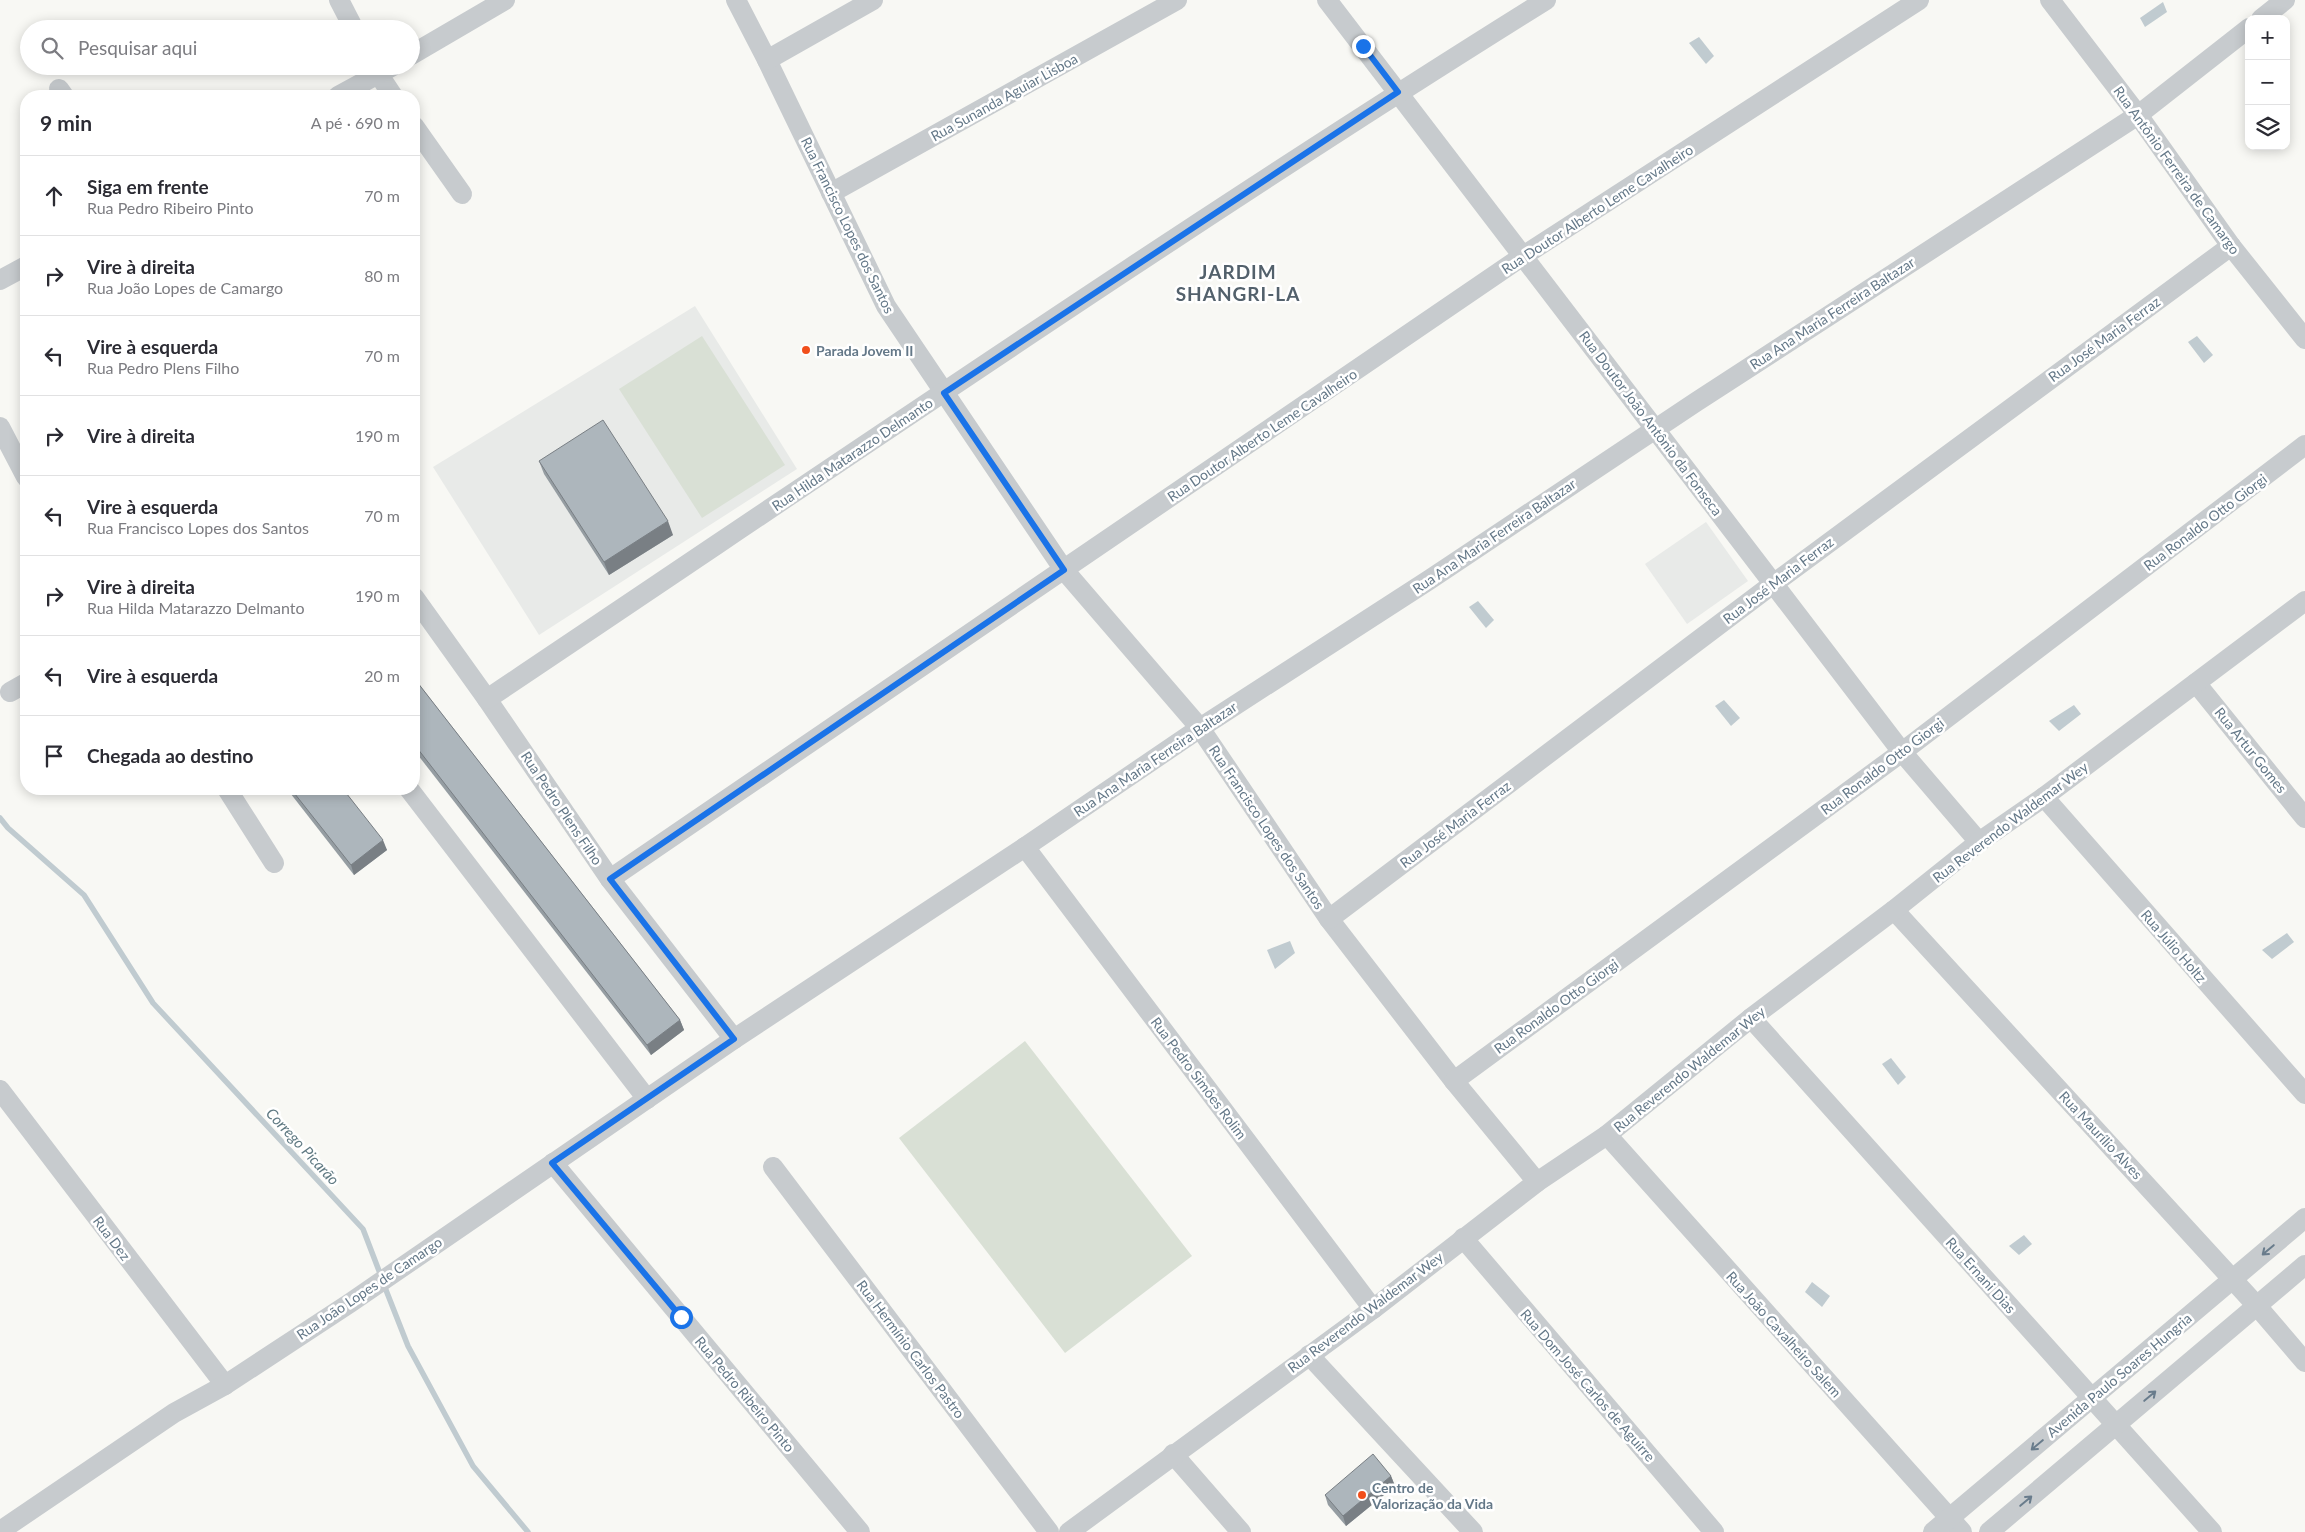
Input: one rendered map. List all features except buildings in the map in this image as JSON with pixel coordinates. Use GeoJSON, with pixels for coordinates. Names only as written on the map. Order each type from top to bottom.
{"type":"FeatureCollection","features":[{"type":"Feature","properties":{"kind":"street"},"geometry":{"type":"LineString","coordinates":[[339,0],[349,20]]}},
{"type":"Feature","properties":{"kind":"street"},"geometry":{"type":"LineString","coordinates":[[420,50],[505,0]]}},
{"type":"Feature","properties":{"kind":"street","name":"Rua Francisco Lopes dos Santos"},"geometry":{"type":"LineString","coordinates":[[736,0],[886,306],[944,393],[1064,570],[1200,728],[1329,919],[1454,1081],[1537,1182]]}},
{"type":"Feature","properties":{"kind":"street"},"geometry":{"type":"LineString","coordinates":[[767,60],[873,0]]}},
{"type":"Feature","properties":{"kind":"street","name":"Rua Sunanda Aguiar Lisboa"},"geometry":{"type":"LineString","coordinates":[[831,193],[1178,0]]}},
{"type":"Feature","properties":{"kind":"street","name":"Rua Doutor João Antônio da Fonseca"},"geometry":{"type":"LineString","coordinates":[[1327,0],[1902,752],[1979,842]]}},
{"type":"Feature","properties":{"kind":"street","name":"Rua Hilda Matarazzo Delmanto"},"geometry":{"type":"LineString","coordinates":[[487,699],[1398,92],[1546,0]]}},
{"type":"Feature","properties":{"kind":"street","name":"Rua Doutor Alberto Leme Cavalheiro"},"geometry":{"type":"LineString","coordinates":[[610,879],[1523,256],[1919,0]]}},
{"type":"Feature","properties":{"kind":"street","name":"Rua Antônio Ferreira de Camargo"},"geometry":{"type":"LineString","coordinates":[[2050,0],[2138,115],[2231,246],[2305,339]]}},
{"type":"Feature","properties":{"kind":"street"},"geometry":{"type":"LineString","coordinates":[[2266,15],[2285,0]]}},
{"type":"Feature","properties":{"kind":"street","name":"Rua Ana Maria Ferreira Baltazar"},"geometry":{"type":"LineString","coordinates":[[734,1039],[1025,847],[1200,728],[2138,115],[2245,31]]}},
{"type":"Feature","properties":{"kind":"street"},"geometry":{"type":"LineString","coordinates":[[348,90],[371,75]]}},
{"type":"Feature","properties":{"kind":"street"},"geometry":{"type":"LineString","coordinates":[[384,75],[390,90]]}},
{"type":"Feature","properties":{"kind":"street"},"geometry":{"type":"LineString","coordinates":[[420,134],[462,194]]}},
{"type":"Feature","properties":{"kind":"street","name":"Rua José Maria Ferraz"},"geometry":{"type":"LineString","coordinates":[[1329,919],[1773,584],[2231,246]]}},
{"type":"Feature","properties":{"kind":"street"},"geometry":{"type":"LineString","coordinates":[[0,280],[20,269]]}},
{"type":"Feature","properties":{"kind":"street"},"geometry":{"type":"LineString","coordinates":[[0,427],[20,465]]}},
{"type":"Feature","properties":{"kind":"street","name":"Rua Ronaldo Otto Giorgi"},"geometry":{"type":"LineString","coordinates":[[1454,1081],[1902,752],[2305,445]]}},
{"type":"Feature","properties":{"kind":"street","name":"Rua Reverendo Waldemar Wey"},"geometry":{"type":"LineString","coordinates":[[1069,1532],[1373,1309],[1537,1182],[1607,1135],[1751,1018],[1894,910],[1979,842],[2044,797],[2305,601]]}},
{"type":"Feature","properties":{"kind":"street","name":"Rua Pedro Plens Filho"},"geometry":{"type":"LineString","coordinates":[[420,605],[487,699],[610,879],[734,1039]]}},
{"type":"Feature","properties":{"kind":"street","name":"Rua Artur Gomes"},"geometry":{"type":"LineString","coordinates":[[2196,683],[2305,818]]}},
{"type":"Feature","properties":{"kind":"street"},"geometry":{"type":"LineString","coordinates":[[231,795],[274,863]]}},
{"type":"Feature","properties":{"kind":"street"},"geometry":{"type":"LineString","coordinates":[[413,795],[647,1099]]}},
{"type":"Feature","properties":{"kind":"street","name":"Rua Júlio Holtz"},"geometry":{"type":"LineString","coordinates":[[2044,797],[2305,1094]]}},
{"type":"Feature","properties":{"kind":"street","name":"Rua Pedro Simões Rolim"},"geometry":{"type":"LineString","coordinates":[[1025,847],[1373,1309]]}},
{"type":"Feature","properties":{"kind":"street","name":"Rua Maurílio Alves"},"geometry":{"type":"LineString","coordinates":[[1894,910],[2233,1279],[2305,1362]]}},
{"type":"Feature","properties":{"kind":"street","name":"Rua Ernani Dias"},"geometry":{"type":"LineString","coordinates":[[1751,1018],[2212,1532]]}},
{"type":"Feature","properties":{"kind":"street","name":"Rua João Lopes de Camargo"},"geometry":{"type":"LineString","coordinates":[[0,1531],[174,1413],[225,1386],[350,1303],[734,1039]]}},
{"type":"Feature","properties":{"kind":"street","name":"Rua Dez"},"geometry":{"type":"LineString","coordinates":[[0,1090],[225,1386]]}},
{"type":"Feature","properties":{"kind":"street","name":"Rua João Cavalheiro Salem"},"geometry":{"type":"LineString","coordinates":[[1607,1135],[1955,1525]]}},
{"type":"Feature","properties":{"kind":"street","name":"Rua Pedro Ribeiro Pinto"},"geometry":{"type":"LineString","coordinates":[[552,1163],[860,1532]]}},
{"type":"Feature","properties":{"kind":"street","name":"Rua Hermínio Carlos Pastro"},"geometry":{"type":"LineString","coordinates":[[773,1167],[1050,1532]]}},
{"type":"Feature","properties":{"kind":"street","name":"Avenida Paulo Soares Hungria"},"geometry":{"type":"LineString","coordinates":[[1933,1532],[1955,1525],[2092,1398],[2305,1218]]}},
{"type":"Feature","properties":{"kind":"street","name":"Rua Dom José Carlos de Aguirre"},"geometry":{"type":"LineString","coordinates":[[1463,1238],[1714,1532]]}},
{"type":"Feature","properties":{"kind":"street"},"geometry":{"type":"LineString","coordinates":[[1989,1532],[2305,1265]]}},
{"type":"Feature","properties":{"kind":"street"},"geometry":{"type":"LineString","coordinates":[[1309,1355],[1473,1532]]}},
{"type":"Feature","properties":{"kind":"street"},"geometry":{"type":"LineString","coordinates":[[1173,1454],[1241,1532]]}},
{"type":"Feature","properties":{"kind":"shaded area"},"geometry":{"type":"Polygon","coordinates":[[[2163,2],[2167,12],[2145,27],[2140,18],[2163,2]]]}},
{"type":"Feature","properties":{"kind":"shaded area"},"geometry":{"type":"Polygon","coordinates":[[[1699,37],[1714,56],[1706,64],[1689,43],[1699,37]]]}},
{"type":"Feature","properties":{"kind":"shaded area"},"geometry":{"type":"Polygon","coordinates":[[[695,306],[797,469],[539,635],[433,467],[695,306]]]}},
{"type":"Feature","properties":{"kind":"shaded area"},"geometry":{"type":"Polygon","coordinates":[[[702,336],[785,465],[702,518],[619,389],[702,336]]]}},
{"type":"Feature","properties":{"kind":"shaded area"},"geometry":{"type":"Polygon","coordinates":[[[2197,336],[2213,355],[2204,363],[2188,342],[2197,336]]]}},
{"type":"Feature","properties":{"kind":"shaded area"},"geometry":{"type":"Polygon","coordinates":[[[1706,522],[1748,581],[1687,624],[1645,564],[1706,522]]]}},
{"type":"Feature","properties":{"kind":"shaded area"},"geometry":{"type":"Polygon","coordinates":[[[1478,601],[1494,620],[1486,628],[1469,607],[1478,601]]]}},
{"type":"Feature","properties":{"kind":"shaded area"},"geometry":{"type":"Polygon","coordinates":[[[1724,700],[1740,718],[1731,726],[1715,706],[1724,700]]]}},
{"type":"Feature","properties":{"kind":"shaded area"},"geometry":{"type":"Polygon","coordinates":[[[2074,705],[2081,714],[2059,731],[2049,721],[2074,705]]]}},
{"type":"Feature","properties":{"kind":"shaded area"},"geometry":{"type":"Polygon","coordinates":[[[2287,933],[2294,942],[2272,959],[2262,950],[2287,933]]]}},
{"type":"Feature","properties":{"kind":"shaded area"},"geometry":{"type":"Polygon","coordinates":[[[1290,941],[1295,953],[1275,969],[1267,950],[1290,941]]]}},
{"type":"Feature","properties":{"kind":"shaded area"},"geometry":{"type":"Polygon","coordinates":[[[1025,1041],[1192,1256],[1065,1353],[899,1138],[1025,1041]]]}},
{"type":"Feature","properties":{"kind":"shaded area"},"geometry":{"type":"Polygon","coordinates":[[[1891,1058],[1906,1077],[1898,1085],[1882,1064],[1891,1058]]]}},
{"type":"Feature","properties":{"kind":"shaded area"},"geometry":{"type":"Polygon","coordinates":[[[2024,1235],[2032,1244],[2019,1255],[2009,1246],[2024,1235]]]}},
{"type":"Feature","properties":{"kind":"shaded area"},"geometry":{"type":"Polygon","coordinates":[[[1812,1282],[1830,1296],[1822,1307],[1805,1292],[1812,1282]]]}},
{"type":"Feature","properties":{"kind":"waterway","name":"Corrego Picarão"},"geometry":{"type":"LineString","coordinates":[[0,818],[8,828],[84,895],[153,1003],[363,1229],[381,1276]]}},
{"type":"Feature","properties":{"kind":"waterway","name":"Corrego Picarão"},"geometry":{"type":"LineString","coordinates":[[384,1285],[408,1346],[473,1466],[528,1532]]}},
{"type":"Feature","properties":{"kind":"place","name":"Parada Jovem II"},"geometry":{"type":"Point","coordinates":[806,350]}},
{"type":"Feature","properties":{"kind":"place","name":"Centro de Valorização da Vida"},"geometry":{"type":"Point","coordinates":[1362,1495]}},
{"type":"Feature","properties":{"kind":"district","name":"JARDIM SHANGRI-LA"},"geometry":{"type":"Point","coordinates":[1238,282]}},
{"type":"Feature","properties":{"kind":"route"},"geometry":{"type":"LineString","coordinates":[[681,1317],[552,1163],[734,1039],[610,879],[1064,570],[944,393],[1398,92],[1363,46]]}}]}
